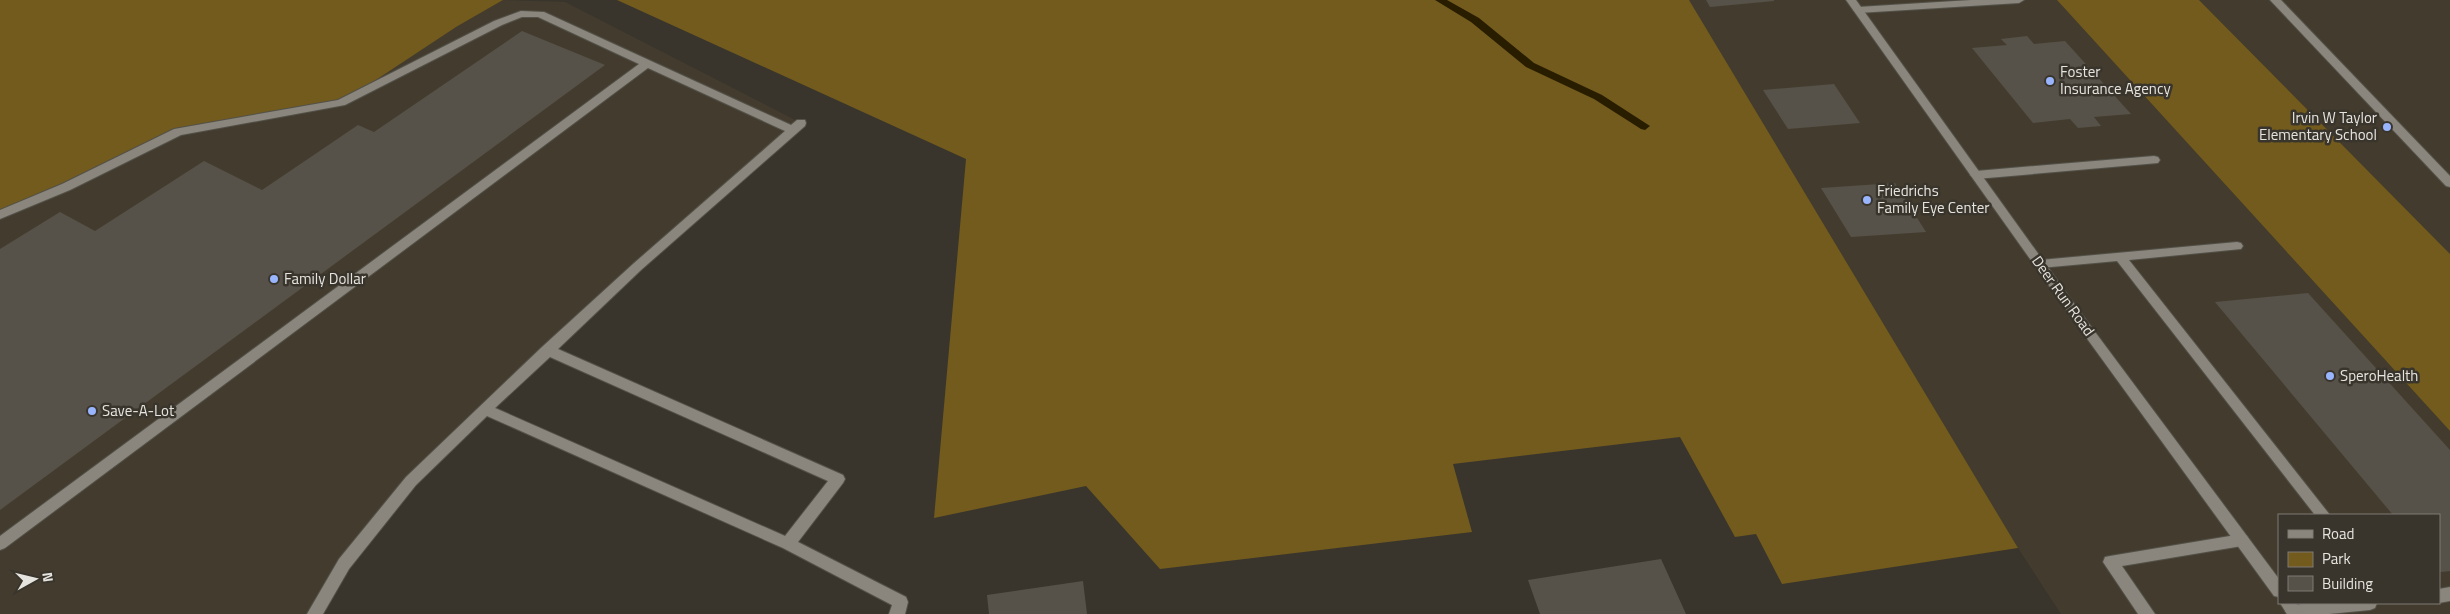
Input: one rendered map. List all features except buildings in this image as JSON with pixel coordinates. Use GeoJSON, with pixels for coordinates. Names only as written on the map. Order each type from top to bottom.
{"type":"FeatureCollection","features":[{"type":"Feature","properties":{"kind":"street"},"geometry":{"type":"LineString","coordinates":[[1855,5],[2019,0]]}},
{"type":"Feature","properties":{"kind":"street"},"geometry":{"type":"LineString","coordinates":[[2275,0],[2450,183]]}},
{"type":"Feature","properties":{"kind":"street","name":"Deer Run Road"},"geometry":{"type":"LineString","coordinates":[[1855,5],[2040,264],[2278,590]]}},
{"type":"Feature","properties":{"kind":"street"},"geometry":{"type":"LineString","coordinates":[[0,215],[66,187],[178,132],[341,103],[498,23],[521,14],[540,14],[647,63],[796,127],[637,267],[547,350],[411,481],[344,564],[314,614]]}},
{"type":"Feature","properties":{"kind":"street"},"geometry":{"type":"LineString","coordinates":[[0,544],[647,63]]}},
{"type":"Feature","properties":{"kind":"street"},"geometry":{"type":"LineString","coordinates":[[1976,175],[2154,160]]}},
{"type":"Feature","properties":{"kind":"street"},"geometry":{"type":"LineString","coordinates":[[2040,264],[2237,246]]}},
{"type":"Feature","properties":{"kind":"street"},"geometry":{"type":"LineString","coordinates":[[2119,256],[2321,514]]}},
{"type":"Feature","properties":{"kind":"street"},"geometry":{"type":"LineString","coordinates":[[547,350],[838,478],[788,544]]}},
{"type":"Feature","properties":{"kind":"street"},"geometry":{"type":"LineString","coordinates":[[485,409],[788,544],[901,602],[897,614]]}},
{"type":"Feature","properties":{"kind":"street"},"geometry":{"type":"LineString","coordinates":[[2147,614],[2110,562],[2242,540]]}},
{"type":"Feature","properties":{"kind":"street"},"geometry":{"type":"LineString","coordinates":[[2292,609],[2357,604]]}},
{"type":"Feature","properties":{"kind":"shaded area"},"geometry":{"type":"Polygon","coordinates":[[[503,0],[565,2],[801,123],[411,481],[315,614],[0,614],[0,216],[178,132],[456,27],[503,0]]]}},
{"type":"Feature","properties":{"kind":"shaded area"},"geometry":{"type":"Polygon","coordinates":[[[1689,0],[2057,0],[2450,431],[2450,614],[2061,614],[2018,548],[1689,0]]]}},
{"type":"Feature","properties":{"kind":"shaded area","name":"Irvin W Taylor Elementary School"},"geometry":{"type":"Polygon","coordinates":[[[2199,0],[2450,0],[2450,254],[2199,0]]]}},
{"type":"Feature","properties":{"kind":"green space"},"geometry":{"type":"Polygon","coordinates":[[[0,0],[503,0],[456,27],[341,103],[178,132],[0,215],[0,0]]]}},
{"type":"Feature","properties":{"kind":"green space"},"geometry":{"type":"Polygon","coordinates":[[[617,0],[1689,0],[2018,548],[1782,584],[1756,534],[1735,537],[1680,437],[1453,464],[1472,532],[1160,569],[1086,486],[934,518],[966,159],[617,0]]]}},
{"type":"Feature","properties":{"kind":"green space"},"geometry":{"type":"Polygon","coordinates":[[[2057,0],[2199,0],[2450,254],[2450,431],[2057,0]]]}},
{"type":"Feature","properties":{"kind":"waterway"},"geometry":{"type":"LineString","coordinates":[[1440,0],[1475,20],[1530,65],[1598,97],[1645,126]]}},
{"type":"Feature","properties":{"kind":"place","name":"Foster Insurance Agency"},"geometry":{"type":"Point","coordinates":[2050,81]}},
{"type":"Feature","properties":{"kind":"place","name":"Irvin W Taylor Elementary School"},"geometry":{"type":"Point","coordinates":[2387,127]}},
{"type":"Feature","properties":{"kind":"place","name":"Friedrichs Family Eye Center"},"geometry":{"type":"Point","coordinates":[1867,200]}},
{"type":"Feature","properties":{"kind":"place","name":"Family Dollar"},"geometry":{"type":"Point","coordinates":[274,279]}},
{"type":"Feature","properties":{"kind":"place","name":"SperoHealth"},"geometry":{"type":"Point","coordinates":[2330,376]}},
{"type":"Feature","properties":{"kind":"place","name":"Save-A-Lot"},"geometry":{"type":"Point","coordinates":[92,411]}}]}
